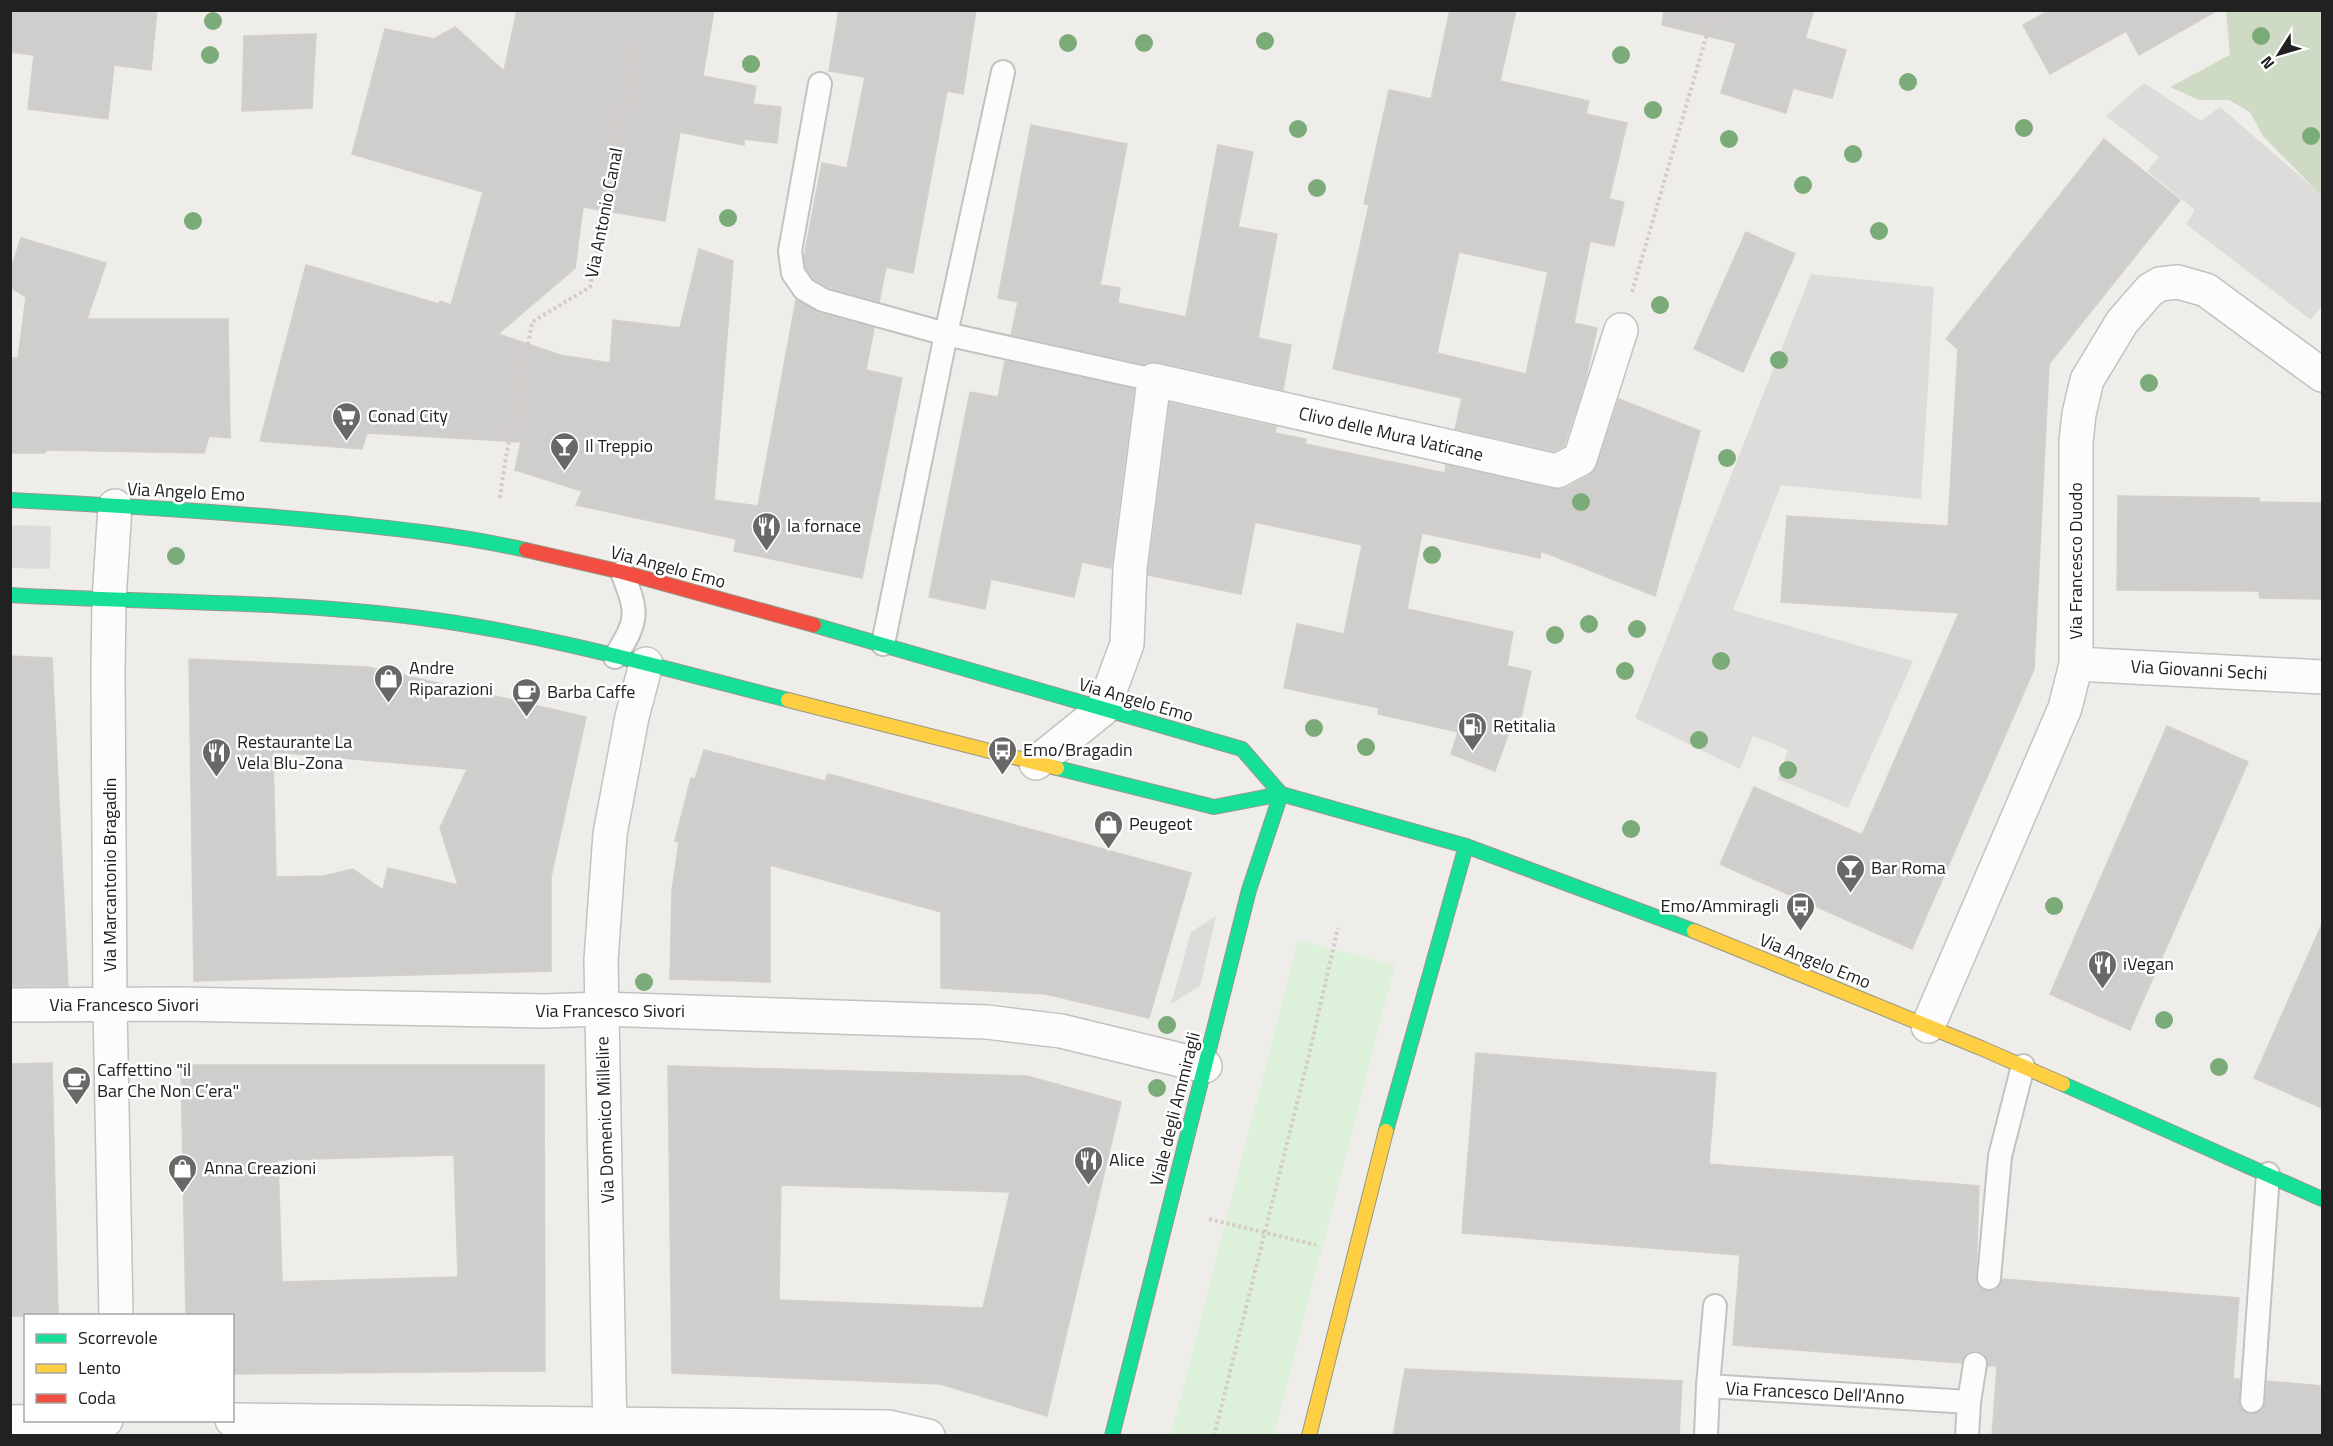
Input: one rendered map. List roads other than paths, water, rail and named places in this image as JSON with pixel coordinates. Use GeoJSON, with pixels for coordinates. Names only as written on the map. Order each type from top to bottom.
{"type":"FeatureCollection","features":[{"type":"Feature","properties":{"kind":"main road","name":"Via Angelo Emo"},"geometry":{"type":"LineString","coordinates":[[10,500],[191,509],[395,528],[494,543],[622,572],[882,644],[1242,749],[1281,794]]}},
{"type":"Feature","properties":{"kind":"main road","name":"Via Angelo Emo"},"geometry":{"type":"LineString","coordinates":[[10,595],[109,601],[271,606],[376,613],[477,626],[631,660],[1214,807],[1281,794],[1466,846],[1666,920],[2023,1066],[2322,1199]]}},
{"type":"Feature","properties":{"kind":"main road","name":"Viale degli Ammiragli"},"geometry":{"type":"LineString","coordinates":[[1112,1436],[1249,890],[1281,794]]}},
{"type":"Feature","properties":{"kind":"main road"},"geometry":{"type":"LineString","coordinates":[[1309,1436],[1437,942],[1466,846]]}},
{"type":"Feature","properties":{"kind":"street","name":"Via Francesco Duodo"},"geometry":{"type":"LineString","coordinates":[[1928,1026],[2065,708],[2076,664],[2076,442],[2079,414],[2087,380],[2122,322],[2150,290],[2160,284],[2178,282],[2206,290],[2322,375]]}},
{"type":"Feature","properties":{"kind":"street","name":"Clivo delle Mura Vaticane"},"geometry":{"type":"LineString","coordinates":[[1154,380],[1557,471],[1580,459],[1621,330]]}},
{"type":"Feature","properties":{"kind":"street"},"geometry":{"type":"LineString","coordinates":[[1036,763],[1103,709],[1127,644],[1130,568],[1154,380]]}},
{"type":"Feature","properties":{"kind":"street","name":"Via Marcantonio Bragadin"},"geometry":{"type":"LineString","coordinates":[[115,506],[109,601],[110,1004],[116,1314]]}},
{"type":"Feature","properties":{"kind":"street","name":"Via Domenico Millelire"},"geometry":{"type":"LineString","coordinates":[[610,1430],[605,1082],[601,1009],[602,928],[610,834],[631,723],[631,660]]}},
{"type":"Feature","properties":{"kind":"street","name":"Via Giovanni Sechi"},"geometry":{"type":"LineString","coordinates":[[2076,664],[2322,677]]}},
{"type":"Feature","properties":{"kind":"street","name":"Via Francesco Sivori"},"geometry":{"type":"LineString","coordinates":[[10,1005],[110,1004],[544,1011],[601,1009],[987,1022],[1061,1031],[1205,1065]]}},
{"type":"Feature","properties":{"kind":"street"},"geometry":{"type":"LineString","coordinates":[[234,1420],[610,1430],[889,1427],[928,1436]]}},
{"type":"Feature","properties":{"kind":"lane"},"geometry":{"type":"LineString","coordinates":[[882,644],[946,334],[1004,72]]}},
{"type":"Feature","properties":{"kind":"lane"},"geometry":{"type":"LineString","coordinates":[[820,84],[790,251],[793,273],[804,289],[823,300],[946,334],[1154,380]]}},
{"type":"Feature","properties":{"kind":"lane"},"geometry":{"type":"LineString","coordinates":[[622,572],[633,602],[631,660]]}},
{"type":"Feature","properties":{"kind":"lane"},"geometry":{"type":"LineString","coordinates":[[1989,1278],[2000,1156],[2023,1066]]}},
{"type":"Feature","properties":{"kind":"lane"},"geometry":{"type":"LineString","coordinates":[[2252,1401],[2268,1174]]}},
{"type":"Feature","properties":{"kind":"lane","name":"Via Francesco Dell'Anno"},"geometry":{"type":"LineString","coordinates":[[1715,1306],[1708,1386],[1969,1401]]}},
{"type":"Feature","properties":{"kind":"lane"},"geometry":{"type":"LineString","coordinates":[[1967,1436],[1969,1401],[1975,1364]]}},
{"type":"Feature","properties":{"kind":"lane"},"geometry":{"type":"LineString","coordinates":[[1706,1436],[1708,1386]]}},
{"type":"Feature","properties":{"kind":"place","name":"Conad City"},"geometry":{"type":"Point","coordinates":[347,442]}},
{"type":"Feature","properties":{"kind":"place","name":"Il Treppio"},"geometry":{"type":"Point","coordinates":[564,472]}},
{"type":"Feature","properties":{"kind":"place","name":"la fornace"},"geometry":{"type":"Point","coordinates":[766,552]}},
{"type":"Feature","properties":{"kind":"place","name":"Andre Riparazioni"},"geometry":{"type":"Point","coordinates":[388,704]}},
{"type":"Feature","properties":{"kind":"place","name":"Barba Caffe"},"geometry":{"type":"Point","coordinates":[526,718]}},
{"type":"Feature","properties":{"kind":"place","name":"Retitalia"},"geometry":{"type":"Point","coordinates":[1472,752]}},
{"type":"Feature","properties":{"kind":"place","name":"Emo/Bragadin"},"geometry":{"type":"Point","coordinates":[1002,776]}},
{"type":"Feature","properties":{"kind":"place","name":"Restaurante La Vela Blu-Zona"},"geometry":{"type":"Point","coordinates":[216,778]}},
{"type":"Feature","properties":{"kind":"place","name":"Peugeot"},"geometry":{"type":"Point","coordinates":[1108,850]}},
{"type":"Feature","properties":{"kind":"place","name":"Bar Roma"},"geometry":{"type":"Point","coordinates":[1850,894]}},
{"type":"Feature","properties":{"kind":"place","name":"Emo/Ammiragli"},"geometry":{"type":"Point","coordinates":[1800,932]}},
{"type":"Feature","properties":{"kind":"place","name":"iVegan"},"geometry":{"type":"Point","coordinates":[2102,990]}},
{"type":"Feature","properties":{"kind":"place","name":"Caffettino \"il Bar Che Non C’era\""},"geometry":{"type":"Point","coordinates":[76,1106]}},
{"type":"Feature","properties":{"kind":"place","name":"Alice"},"geometry":{"type":"Point","coordinates":[1088,1186]}},
{"type":"Feature","properties":{"kind":"place","name":"Anna Creazioni"},"geometry":{"type":"Point","coordinates":[183,1194]}}]}
